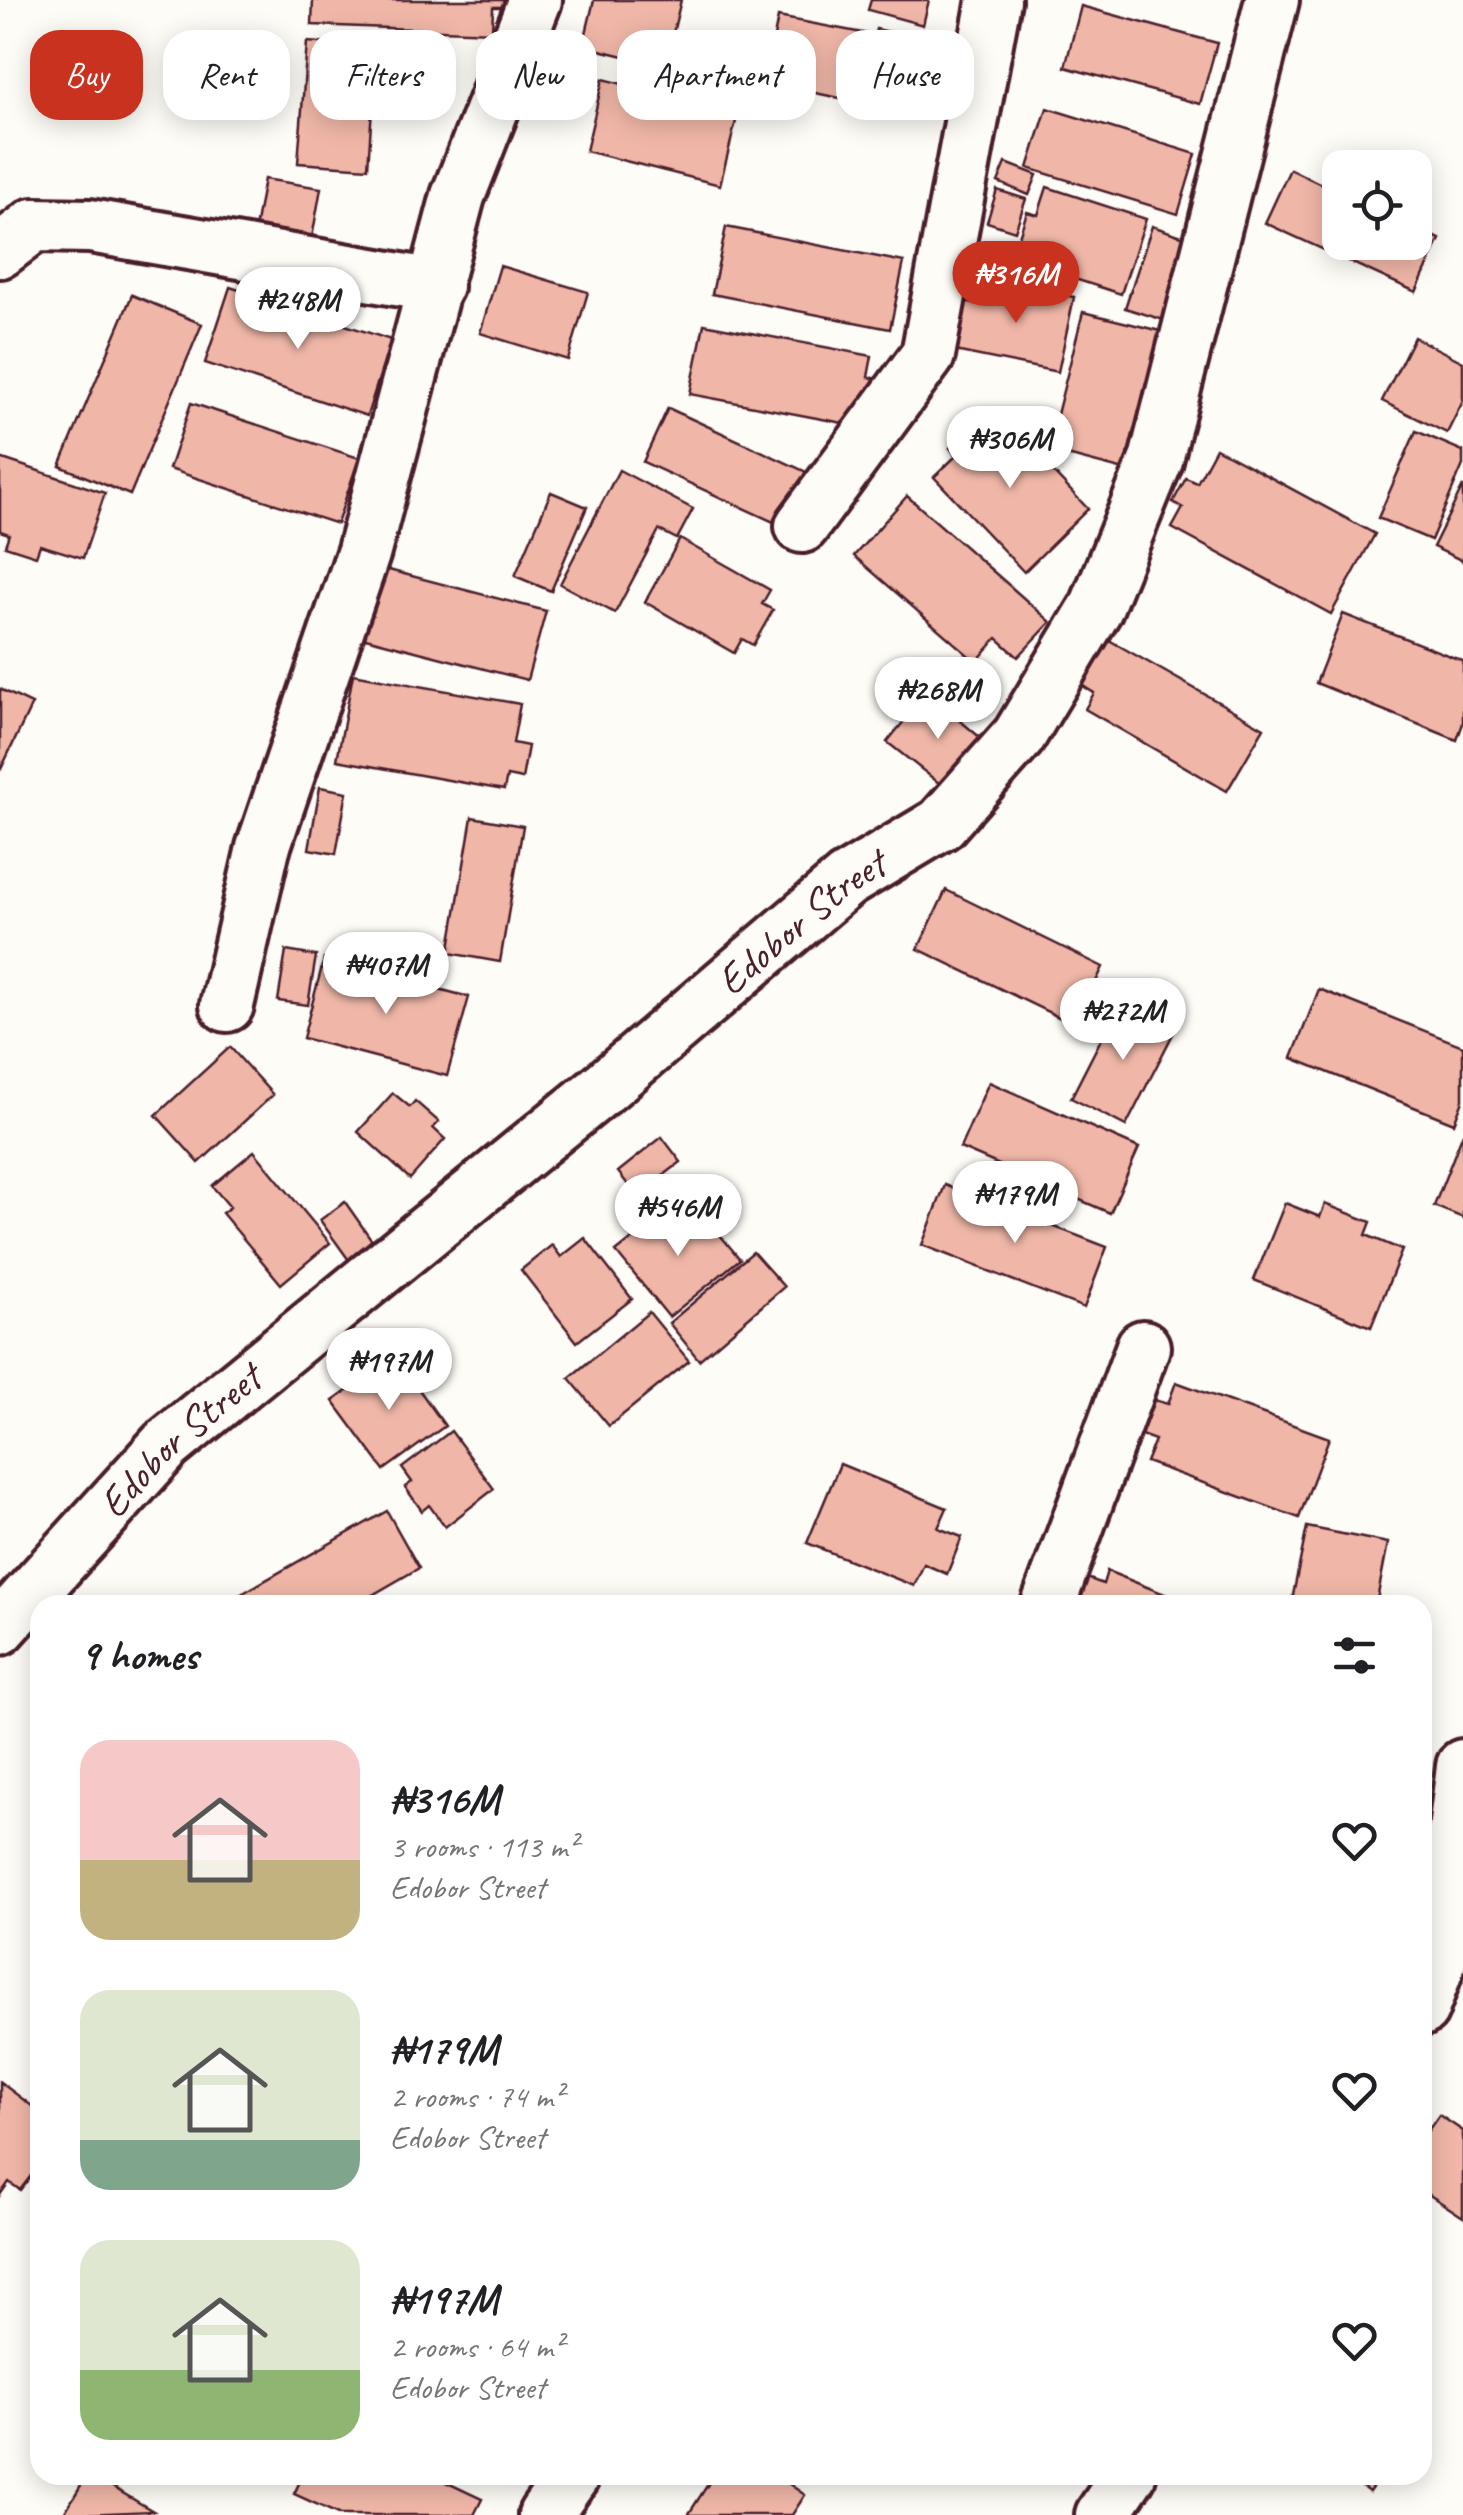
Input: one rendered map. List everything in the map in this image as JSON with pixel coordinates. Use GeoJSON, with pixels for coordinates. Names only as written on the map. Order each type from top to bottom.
{"type":"FeatureCollection","features":[{"type":"Feature","properties":{"kind":"street"},"geometry":{"type":"LineString","coordinates":[[227,1005],[263,848],[364,551],[458,196],[535,0]]}},
{"type":"Feature","properties":{"kind":"street"},"geometry":{"type":"LineString","coordinates":[[802,526],[928,355],[994,0]]}},
{"type":"Feature","properties":{"kind":"street","name":"Edobor Street"},"geometry":{"type":"LineString","coordinates":[[0,1628],[166,1445],[607,1085],[846,882],[942,824],[1018,736],[1096,608],[1156,460],[1272,0]]}},
{"type":"Feature","properties":{"kind":"street"},"geometry":{"type":"LineString","coordinates":[[0,251],[34,225],[90,226],[436,286]]}},
{"type":"Feature","properties":{"kind":"street"},"geometry":{"type":"LineString","coordinates":[[1052,1595],[1143,1347]]}},
{"type":"Feature","properties":{"kind":"street"},"geometry":{"type":"LineString","coordinates":[[1432,1980],[1438,1962],[1463,1766]]}},
{"type":"Feature","properties":{"kind":"street"},"geometry":{"type":"LineString","coordinates":[[545,2515],[566,2485]]}},
{"type":"Feature","properties":{"kind":"street"},"geometry":{"type":"LineString","coordinates":[[1102,2515],[1122,2485]]}},
{"type":"Feature","properties":{"kind":"building"},"geometry":{"type":"Polygon","coordinates":[[[313,0],[506,0],[505,7],[493,7],[492,30],[312,25],[313,0]]]}},
{"type":"Feature","properties":{"kind":"building"},"geometry":{"type":"Polygon","coordinates":[[[594,0],[681,0],[674,30],[617,30],[617,54],[597,49],[597,30],[587,30],[594,0]]]}},
{"type":"Feature","properties":{"kind":"building"},"geometry":{"type":"Polygon","coordinates":[[[871,0],[929,0],[923,25],[868,10],[871,0]]]}},
{"type":"Feature","properties":{"kind":"building"},"geometry":{"type":"Polygon","coordinates":[[[1081,6],[1217,43],[1200,104],[1065,67],[1081,6]]]}},
{"type":"Feature","properties":{"kind":"building"},"geometry":{"type":"Polygon","coordinates":[[[778,17],[847,30],[836,30],[836,97],[816,93],[816,30],[775,30],[778,17]]]}},
{"type":"Feature","properties":{"kind":"building"},"geometry":{"type":"Polygon","coordinates":[[[307,42],[310,42],[310,120],[371,120],[368,168],[298,163],[307,42]]]}},
{"type":"Feature","properties":{"kind":"building"},"geometry":{"type":"Polygon","coordinates":[[[603,79],[617,83],[617,120],[736,120],[720,185],[586,151],[593,120],[597,120],[603,79]]]}},
{"type":"Feature","properties":{"kind":"building"},"geometry":{"type":"Polygon","coordinates":[[[1047,108],[1196,154],[1178,214],[1028,168],[1047,108]]]}},
{"type":"Feature","properties":{"kind":"building"},"geometry":{"type":"Polygon","coordinates":[[[1006,163],[1037,175],[1029,195],[998,182],[1006,163]]]}},
{"type":"Feature","properties":{"kind":"building"},"geometry":{"type":"Polygon","coordinates":[[[1290,169],[1322,184],[1322,249],[1265,223],[1290,169]]]}},
{"type":"Feature","properties":{"kind":"building"},"geometry":{"type":"Polygon","coordinates":[[[264,179],[321,188],[312,238],[255,229],[264,179]]]}},
{"type":"Feature","properties":{"kind":"building"},"geometry":{"type":"Polygon","coordinates":[[[1047,187],[1146,219],[1121,294],[1022,262],[1025,253],[1015,249],[1027,212],[1038,215],[1047,187]]]}},
{"type":"Feature","properties":{"kind":"building"},"geometry":{"type":"Polygon","coordinates":[[[997,190],[1026,199],[1015,231],[987,222],[997,190]]]}},
{"type":"Feature","properties":{"kind":"building"},"geometry":{"type":"Polygon","coordinates":[[[1152,226],[1197,241],[1170,322],[1125,308],[1152,226]]]}},
{"type":"Feature","properties":{"kind":"building"},"geometry":{"type":"Polygon","coordinates":[[[726,227],[904,262],[890,329],[712,294],[726,227]]]}},
{"type":"Feature","properties":{"kind":"building"},"geometry":{"type":"Polygon","coordinates":[[[1432,235],[1440,239],[1432,257],[1432,235]]]}},
{"type":"Feature","properties":{"kind":"building"},"geometry":{"type":"Polygon","coordinates":[[[1346,260],[1430,260],[1416,292],[1346,260]]]}},
{"type":"Feature","properties":{"kind":"building"},"geometry":{"type":"Polygon","coordinates":[[[500,266],[588,292],[568,360],[480,333],[500,266]]]}},
{"type":"Feature","properties":{"kind":"building"},"geometry":{"type":"Polygon","coordinates":[[[984,279],[1074,297],[1058,372],[955,351],[965,301],[979,304],[984,279]]]}},
{"type":"Feature","properties":{"kind":"building"},"geometry":{"type":"Polygon","coordinates":[[[230,287],[391,340],[367,416],[205,363],[230,287]]]}},
{"type":"Feature","properties":{"kind":"building"},"geometry":{"type":"Polygon","coordinates":[[[132,295],[202,324],[130,495],[60,466],[132,295]]]}},
{"type":"Feature","properties":{"kind":"building"},"geometry":{"type":"Polygon","coordinates":[[[1083,312],[1160,331],[1124,470],[1048,450],[1083,312]]]}},
{"type":"Feature","properties":{"kind":"building"},"geometry":{"type":"Polygon","coordinates":[[[704,324],[872,356],[868,377],[882,380],[859,426],[690,394],[704,324]]]}},
{"type":"Feature","properties":{"kind":"building"},"geometry":{"type":"Polygon","coordinates":[[[1414,337],[1463,362],[1463,401],[1447,433],[1382,401],[1414,337]]]}},
{"type":"Feature","properties":{"kind":"building"},"geometry":{"type":"Polygon","coordinates":[[[191,403],[359,458],[337,524],[169,469],[191,403]]]}},
{"type":"Feature","properties":{"kind":"building"},"geometry":{"type":"Polygon","coordinates":[[[668,408],[813,475],[789,529],[643,462],[668,408]]]}},
{"type":"Feature","properties":{"kind":"building"},"geometry":{"type":"Polygon","coordinates":[[[985,414],[993,422],[999,415],[1088,509],[1024,572],[934,477],[956,456],[950,448],[985,414]]]}},
{"type":"Feature","properties":{"kind":"building"},"geometry":{"type":"Polygon","coordinates":[[[1416,431],[1463,451],[1463,465],[1431,540],[1378,518],[1416,431]]]}},
{"type":"Feature","properties":{"kind":"building"},"geometry":{"type":"Polygon","coordinates":[[[1216,448],[1375,534],[1331,614],[1172,528],[1183,508],[1173,502],[1186,478],[1197,483],[1216,448]]]}},
{"type":"Feature","properties":{"kind":"building"},"geometry":{"type":"Polygon","coordinates":[[[0,458],[105,493],[83,558],[40,545],[36,556],[5,546],[9,534],[0,531],[0,458]]]}},
{"type":"Feature","properties":{"kind":"building"},"geometry":{"type":"Polygon","coordinates":[[[619,470],[693,509],[677,539],[659,530],[615,613],[560,584],[619,470]]]}},
{"type":"Feature","properties":{"kind":"building"},"geometry":{"type":"Polygon","coordinates":[[[1463,486],[1463,561],[1433,547],[1463,486]]]}},
{"type":"Feature","properties":{"kind":"building"},"geometry":{"type":"Polygon","coordinates":[[[551,492],[587,507],[551,591],[515,576],[551,492]]]}},
{"type":"Feature","properties":{"kind":"building"},"geometry":{"type":"Polygon","coordinates":[[[907,496],[1051,622],[1018,657],[997,638],[976,662],[854,556],[907,496]]]}},
{"type":"Feature","properties":{"kind":"building"},"geometry":{"type":"Polygon","coordinates":[[[680,539],[770,590],[762,604],[773,610],[753,645],[742,639],[734,653],[645,602],[680,539]]]}},
{"type":"Feature","properties":{"kind":"building"},"geometry":{"type":"Polygon","coordinates":[[[377,567],[546,611],[527,680],[358,636],[377,567]]]}},
{"type":"Feature","properties":{"kind":"building"},"geometry":{"type":"Polygon","coordinates":[[[1343,614],[1463,661],[1463,723],[1457,740],[1316,683],[1343,614]]]}},
{"type":"Feature","properties":{"kind":"building"},"geometry":{"type":"Polygon","coordinates":[[[1109,640],[1264,728],[1227,791],[1085,709],[1094,693],[1083,686],[1109,640]]]}},
{"type":"Feature","properties":{"kind":"building"},"geometry":{"type":"Polygon","coordinates":[[[353,674],[520,704],[513,743],[528,746],[522,779],[507,776],[504,790],[337,760],[353,674]]]}},
{"type":"Feature","properties":{"kind":"building"},"geometry":{"type":"Polygon","coordinates":[[[0,689],[32,704],[1,769],[0,768],[0,689]]]}},
{"type":"Feature","properties":{"kind":"building"},"geometry":{"type":"Polygon","coordinates":[[[927,693],[988,744],[949,791],[887,742],[927,693]]]}},
{"type":"Feature","properties":{"kind":"building"},"geometry":{"type":"Polygon","coordinates":[[[320,787],[347,792],[336,854],[309,849],[320,787]]]}},
{"type":"Feature","properties":{"kind":"building"},"geometry":{"type":"Polygon","coordinates":[[[472,817],[523,826],[500,962],[449,953],[472,817]]]}},
{"type":"Feature","properties":{"kind":"building"},"geometry":{"type":"Polygon","coordinates":[[[946,890],[1103,967],[1075,1025],[918,949],[946,890]]]}},
{"type":"Feature","properties":{"kind":"building"},"geometry":{"type":"Polygon","coordinates":[[[286,951],[316,956],[308,1005],[278,1001],[286,951]]]}},
{"type":"Feature","properties":{"kind":"building"},"geometry":{"type":"Polygon","coordinates":[[[324,959],[469,997],[447,1076],[303,1038],[324,959]]]}},
{"type":"Feature","properties":{"kind":"building"},"geometry":{"type":"Polygon","coordinates":[[[1319,989],[1463,1046],[1463,1100],[1454,1123],[1292,1058],[1319,989]]]}},
{"type":"Feature","properties":{"kind":"building"},"geometry":{"type":"Polygon","coordinates":[[[1121,1000],[1176,1028],[1126,1126],[1071,1098],[1121,1000]]]}},
{"type":"Feature","properties":{"kind":"building"},"geometry":{"type":"Polygon","coordinates":[[[230,1047],[273,1095],[199,1163],[156,1115],[230,1047]]]}},
{"type":"Feature","properties":{"kind":"building"},"geometry":{"type":"Polygon","coordinates":[[[989,1082],[1139,1148],[1110,1213],[960,1148],[989,1082]]]}},
{"type":"Feature","properties":{"kind":"building"},"geometry":{"type":"Polygon","coordinates":[[[393,1093],[410,1107],[415,1101],[439,1122],[433,1128],[445,1139],[410,1179],[358,1132],[393,1093]]]}},
{"type":"Feature","properties":{"kind":"building"},"geometry":{"type":"Polygon","coordinates":[[[1463,1133],[1463,1218],[1434,1206],[1463,1133]]]}},
{"type":"Feature","properties":{"kind":"building"},"geometry":{"type":"Polygon","coordinates":[[[662,1137],[681,1162],[637,1196],[618,1172],[662,1137]]]}},
{"type":"Feature","properties":{"kind":"building"},"geometry":{"type":"Polygon","coordinates":[[[254,1151],[330,1243],[281,1284],[222,1213],[230,1207],[212,1186],[254,1151]]]}},
{"type":"Feature","properties":{"kind":"building"},"geometry":{"type":"Polygon","coordinates":[[[945,1185],[1107,1247],[1084,1308],[922,1245],[945,1185]]]}},
{"type":"Feature","properties":{"kind":"building"},"geometry":{"type":"Polygon","coordinates":[[[345,1202],[383,1256],[359,1274],[320,1220],[345,1202]]]}},
{"type":"Feature","properties":{"kind":"building"},"geometry":{"type":"Polygon","coordinates":[[[1285,1203],[1320,1217],[1325,1204],[1371,1222],[1366,1235],[1402,1250],[1371,1327],[1254,1280],[1285,1203]]]}},
{"type":"Feature","properties":{"kind":"building"},"geometry":{"type":"Polygon","coordinates":[[[696,1206],[740,1259],[669,1317],[616,1252],[656,1220],[665,1231],[696,1206]]]}},
{"type":"Feature","properties":{"kind":"building"},"geometry":{"type":"Polygon","coordinates":[[[585,1238],[632,1299],[577,1342],[521,1270],[552,1245],[561,1257],[585,1238]]]}},
{"type":"Feature","properties":{"kind":"building"},"geometry":{"type":"Polygon","coordinates":[[[753,1252],[784,1287],[699,1360],[669,1323],[753,1252]]]}},
{"type":"Feature","properties":{"kind":"building"},"geometry":{"type":"Polygon","coordinates":[[[649,1312],[689,1361],[609,1426],[569,1378],[649,1312]]]}},
{"type":"Feature","properties":{"kind":"building"},"geometry":{"type":"Polygon","coordinates":[[[395,1356],[445,1426],[384,1470],[333,1401],[395,1356]]]}},
{"type":"Feature","properties":{"kind":"building"},"geometry":{"type":"Polygon","coordinates":[[[1176,1382],[1329,1438],[1299,1518],[1146,1462],[1155,1440],[1141,1435],[1154,1400],[1168,1404],[1176,1382]]]}},
{"type":"Feature","properties":{"kind":"building"},"geometry":{"type":"Polygon","coordinates":[[[451,1431],[494,1489],[445,1527],[429,1505],[422,1511],[405,1487],[412,1482],[402,1468],[451,1431]]]}},
{"type":"Feature","properties":{"kind":"building"},"geometry":{"type":"Polygon","coordinates":[[[840,1464],[947,1508],[938,1528],[962,1537],[947,1574],[924,1564],[914,1586],[807,1543],[840,1464]]]}},
{"type":"Feature","properties":{"kind":"building"},"geometry":{"type":"Polygon","coordinates":[[[387,1511],[419,1568],[372,1595],[240,1595],[387,1511]]]}},
{"type":"Feature","properties":{"kind":"building"},"geometry":{"type":"Polygon","coordinates":[[[1307,1527],[1388,1543],[1378,1595],[1293,1595],[1307,1527]]]}},
{"type":"Feature","properties":{"kind":"building"},"geometry":{"type":"Polygon","coordinates":[[[1107,1571],[1167,1595],[1075,1595],[1082,1576],[1103,1584],[1107,1571]]]}},
{"type":"Feature","properties":{"kind":"building"},"geometry":{"type":"Polygon","coordinates":[[[0,2082],[30,2104],[30,2177],[20,2190],[9,2182],[0,2195],[0,2082]]]}},
{"type":"Feature","properties":{"kind":"building"},"geometry":{"type":"Polygon","coordinates":[[[1439,2115],[1463,2131],[1463,2217],[1432,2197],[1432,2125],[1439,2115]]]}},
{"type":"Feature","properties":{"kind":"building"},"geometry":{"type":"Polygon","coordinates":[[[81,2485],[109,2485],[153,2511],[63,2515],[81,2485]]]}},
{"type":"Feature","properties":{"kind":"building"},"geometry":{"type":"Polygon","coordinates":[[[298,2485],[452,2485],[482,2499],[474,2515],[340,2515],[294,2494],[298,2485]]]}},
{"type":"Feature","properties":{"kind":"building"},"geometry":{"type":"Polygon","coordinates":[[[708,2485],[790,2485],[805,2495],[792,2515],[688,2515],[708,2485]]]}}]}
